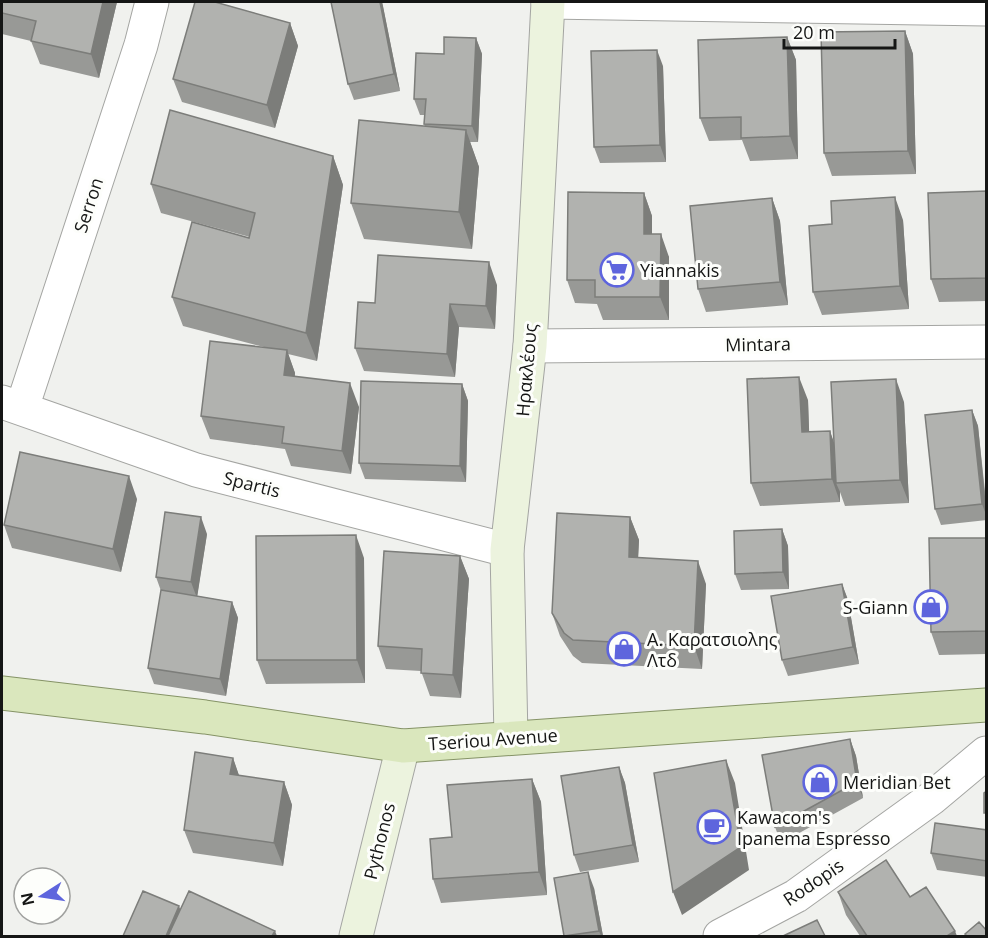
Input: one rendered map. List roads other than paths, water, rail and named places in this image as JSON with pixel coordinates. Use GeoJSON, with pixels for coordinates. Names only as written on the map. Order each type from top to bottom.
{"type":"FeatureCollection","features":[{"type":"Feature","properties":{"kind":"main road","name":"Tseriou Avenue"},"geometry":{"type":"LineString","coordinates":[[2,693],[205,717],[403,746],[987,705]]}},
{"type":"Feature","properties":{"kind":"street","name":"Serron"},"geometry":{"type":"LineString","coordinates":[[12,405],[138,56],[152,2]]}},
{"type":"Feature","properties":{"kind":"street"},"geometry":{"type":"LineString","coordinates":[[548,2],[987,9]]}},
{"type":"Feature","properties":{"kind":"street","name":"Ηρακλέους"},"geometry":{"type":"LineString","coordinates":[[511,738],[507,550],[530,346],[548,2]]}},
{"type":"Feature","properties":{"kind":"street","name":"Mintara"},"geometry":{"type":"LineString","coordinates":[[530,346],[987,342]]}},
{"type":"Feature","properties":{"kind":"street","name":"Spartis"},"geometry":{"type":"LineString","coordinates":[[12,405],[196,470],[507,550]]}},
{"type":"Feature","properties":{"kind":"street","name":"Pythonos"},"geometry":{"type":"LineString","coordinates":[[356,936],[403,746]]}},
{"type":"Feature","properties":{"kind":"street","name":"Rodopis"},"geometry":{"type":"LineString","coordinates":[[720,936],[796,896],[932,798],[987,753]]}},
{"type":"Feature","properties":{"kind":"place","name":"Yiannakis"},"geometry":{"type":"Point","coordinates":[617,270]}},
{"type":"Feature","properties":{"kind":"place","name":"S-Giann"},"geometry":{"type":"Point","coordinates":[931,607]}},
{"type":"Feature","properties":{"kind":"place","name":"Α. Καρατσιολης Λτδ"},"geometry":{"type":"Point","coordinates":[624,649]}},
{"type":"Feature","properties":{"kind":"place","name":"Meridian Bet"},"geometry":{"type":"Point","coordinates":[820,782]}},
{"type":"Feature","properties":{"kind":"place","name":"Kawacom's Ipanema Espresso"},"geometry":{"type":"Point","coordinates":[714,827]}}]}
